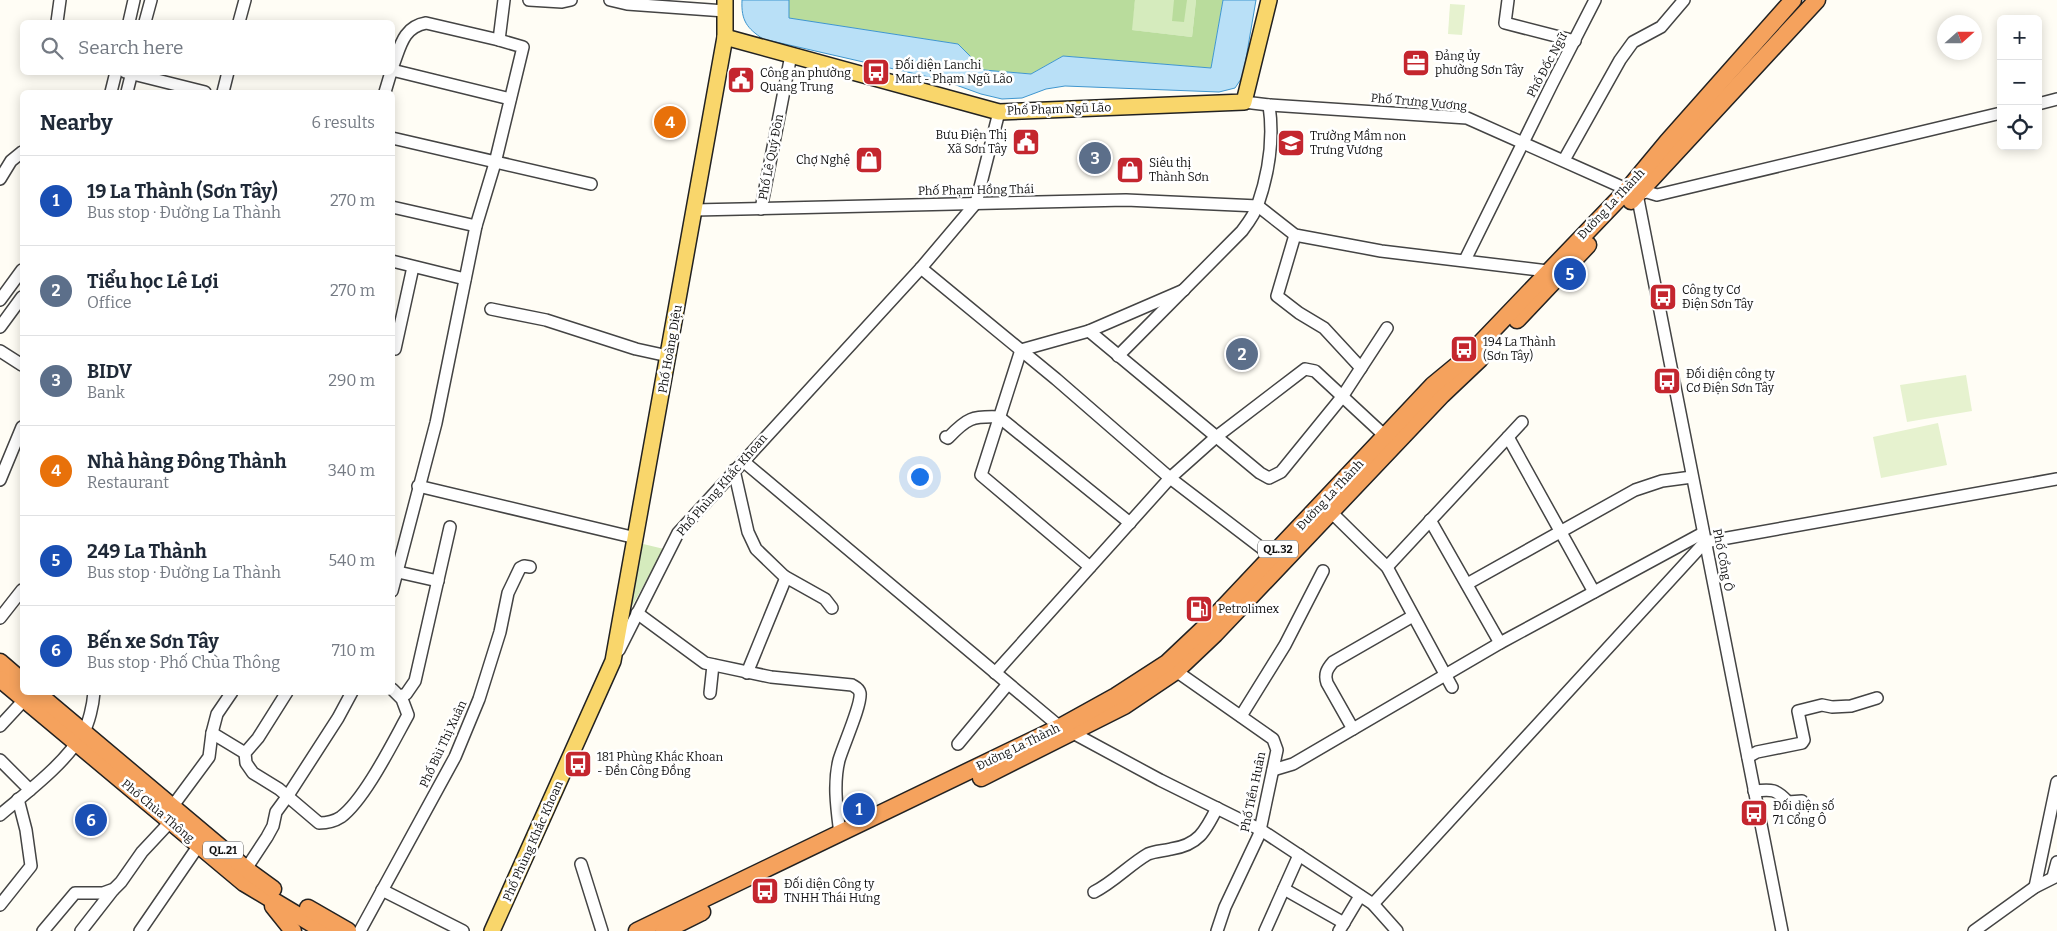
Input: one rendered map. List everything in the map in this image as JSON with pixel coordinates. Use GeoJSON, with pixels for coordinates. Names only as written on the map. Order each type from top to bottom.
{"type":"FeatureCollection","features":[{"type":"Feature","properties":{"kind":"highway","name":"Đường La Thành"},"geometry":{"type":"LineString","coordinates":[[664,931],[1066,730],[1167,663],[1204,628],[1433,385],[1467,357],[1548,271],[1632,192],[1667,142],[1793,0]]}},
{"type":"Feature","properties":{"kind":"highway","name":"Đường La Thành"},"geometry":{"type":"LineString","coordinates":[[637,931],[840,834],[1066,730],[1124,706],[1176,671],[1215,634],[1632,192],[1817,0]]}},
{"type":"Feature","properties":{"kind":"highway"},"geometry":{"type":"LineString","coordinates":[[0,662],[20,679]]}},
{"type":"Feature","properties":{"kind":"highway","name":"Phố Chùa Thông"},"geometry":{"type":"LineString","coordinates":[[0,678],[20,690]]}},
{"type":"Feature","properties":{"kind":"highway","name":"Phố Chùa Thông"},"geometry":{"type":"LineString","coordinates":[[31,696],[245,876],[275,890],[348,931]]}},
{"type":"Feature","properties":{"kind":"highway","name":"Phố Chùa Thông"},"geometry":{"type":"LineString","coordinates":[[172,814],[199,845],[295,913],[324,931]]}},
{"type":"Feature","properties":{"kind":"highway"},"geometry":{"type":"LineString","coordinates":[[245,876],[270,902],[293,931]]}},
{"type":"Feature","properties":{"kind":"highway"},"geometry":{"type":"LineString","coordinates":[[275,890],[295,913],[307,931]]}},
{"type":"Feature","properties":{"kind":"main road"},"geometry":{"type":"LineString","coordinates":[[1244,102],[1269,0]]}},
{"type":"Feature","properties":{"kind":"main road","name":"Phố Hoàng Diệu"},"geometry":{"type":"LineString","coordinates":[[613,661],[629,621],[636,538],[725,37],[725,5]]}},
{"type":"Feature","properties":{"kind":"main road"},"geometry":{"type":"LineString","coordinates":[[725,37],[792,55]]}},
{"type":"Feature","properties":{"kind":"main road","name":"Phố Phạm Ngũ Lão"},"geometry":{"type":"LineString","coordinates":[[792,55],[999,112],[1244,102]]}},
{"type":"Feature","properties":{"kind":"main road","name":"Phố Phùng Khắc Khoan"},"geometry":{"type":"LineString","coordinates":[[492,931],[613,661]]}},
{"type":"Feature","properties":{"kind":"street"},"geometry":{"type":"LineString","coordinates":[[57,20],[60,0]]}},
{"type":"Feature","properties":{"kind":"street"},"geometry":{"type":"LineString","coordinates":[[129,20],[134,0]]}},
{"type":"Feature","properties":{"kind":"street"},"geometry":{"type":"LineString","coordinates":[[146,20],[151,0]]}},
{"type":"Feature","properties":{"kind":"street"},"geometry":{"type":"LineString","coordinates":[[240,20],[245,0]]}},
{"type":"Feature","properties":{"kind":"street"},"geometry":{"type":"LineString","coordinates":[[499,40],[504,0]]}},
{"type":"Feature","properties":{"kind":"street"},"geometry":{"type":"LineString","coordinates":[[529,0],[562,2],[571,0]]}},
{"type":"Feature","properties":{"kind":"street"},"geometry":{"type":"LineString","coordinates":[[610,0],[628,4],[725,5]]}},
{"type":"Feature","properties":{"kind":"street"},"geometry":{"type":"LineString","coordinates":[[1508,0],[1505,22],[1575,41]]}},
{"type":"Feature","properties":{"kind":"street","name":"Phố Đốc Ngữ"},"geometry":{"type":"LineString","coordinates":[[1465,260],[1522,142],[1595,0]]}},
{"type":"Feature","properties":{"kind":"street"},"geometry":{"type":"LineString","coordinates":[[1564,160],[1620,60],[1633,42],[1661,27],[1684,0]]}},
{"type":"Feature","properties":{"kind":"street"},"geometry":{"type":"LineString","coordinates":[[395,62],[407,31],[416,25],[426,23],[523,47],[495,163],[476,226],[436,423],[418,486],[395,582]]}},
{"type":"Feature","properties":{"kind":"street","name":"Phố Lê Quý Đôn"},"geometry":{"type":"LineString","coordinates":[[761,209],[792,55]]}},
{"type":"Feature","properties":{"kind":"street"},"geometry":{"type":"LineString","coordinates":[[395,71],[510,99]]}},
{"type":"Feature","properties":{"kind":"street"},"geometry":{"type":"LineString","coordinates":[[112,90],[115,75]]}},
{"type":"Feature","properties":{"kind":"street"},"geometry":{"type":"LineString","coordinates":[[127,90],[130,75]]}},
{"type":"Feature","properties":{"kind":"street"},"geometry":{"type":"LineString","coordinates":[[138,75],[197,90]]}},
{"type":"Feature","properties":{"kind":"street"},"geometry":{"type":"LineString","coordinates":[[224,90],[227,75]]}},
{"type":"Feature","properties":{"kind":"street"},"geometry":{"type":"LineString","coordinates":[[387,90],[391,75]]}},
{"type":"Feature","properties":{"kind":"street"},"geometry":{"type":"LineString","coordinates":[[2042,103],[2057,99]]}},
{"type":"Feature","properties":{"kind":"street","name":"Phố Trưng Vương"},"geometry":{"type":"LineString","coordinates":[[1244,102],[1467,118],[1632,192]]}},
{"type":"Feature","properties":{"kind":"street"},"geometry":{"type":"LineString","coordinates":[[1118,356],[1242,231],[1258,206],[1271,155],[1272,128],[1269,105]]}},
{"type":"Feature","properties":{"kind":"street","name":"Phố Phùng Khắc Khoan"},"geometry":{"type":"LineString","coordinates":[[629,621],[678,533],[743,460],[922,268],[976,203],[999,112]]}},
{"type":"Feature","properties":{"kind":"street"},"geometry":{"type":"LineString","coordinates":[[1632,192],[1647,192],[1657,195],[1997,113]]}},
{"type":"Feature","properties":{"kind":"street"},"geometry":{"type":"LineString","coordinates":[[395,139],[591,184]]}},
{"type":"Feature","properties":{"kind":"street"},"geometry":{"type":"LineString","coordinates":[[0,179],[11,161],[20,154]]}},
{"type":"Feature","properties":{"kind":"street","name":"Phố Cổng Ô"},"geometry":{"type":"LineString","coordinates":[[1632,192],[1692,477],[1782,931]]}},
{"type":"Feature","properties":{"kind":"street","name":"Phố Phạm Hồng Thái"},"geometry":{"type":"LineString","coordinates":[[694,210],[1126,200],[1258,206]]}},
{"type":"Feature","properties":{"kind":"street"},"geometry":{"type":"LineString","coordinates":[[1258,206],[1295,235],[1381,251],[1548,271]]}},
{"type":"Feature","properties":{"kind":"street"},"geometry":{"type":"LineString","coordinates":[[395,208],[476,226]]}},
{"type":"Feature","properties":{"kind":"street"},"geometry":{"type":"LineString","coordinates":[[1295,235],[1277,296],[1299,313],[1324,328],[1361,368]]}},
{"type":"Feature","properties":{"kind":"street"},"geometry":{"type":"LineString","coordinates":[[395,263],[465,278]]}},
{"type":"Feature","properties":{"kind":"street"},"geometry":{"type":"LineString","coordinates":[[395,349],[413,267]]}},
{"type":"Feature","properties":{"kind":"street"},"geometry":{"type":"LineString","coordinates":[[922,268],[1170,478],[1272,556]]}},
{"type":"Feature","properties":{"kind":"street"},"geometry":{"type":"LineString","coordinates":[[0,300],[20,273]]}},
{"type":"Feature","properties":{"kind":"street"},"geometry":{"type":"LineString","coordinates":[[1021,350],[1089,331],[1184,290]]}},
{"type":"Feature","properties":{"kind":"street"},"geometry":{"type":"LineString","coordinates":[[0,327],[20,300]]}},
{"type":"Feature","properties":{"kind":"street"},"geometry":{"type":"LineString","coordinates":[[491,309],[546,320],[636,349],[668,356]]}},
{"type":"Feature","properties":{"kind":"street"},"geometry":{"type":"LineString","coordinates":[[1089,331],[1260,473],[1269,478],[1281,472],[1343,395],[1387,328]]}},
{"type":"Feature","properties":{"kind":"street"},"geometry":{"type":"LineString","coordinates":[[1021,350],[981,475],[1090,567]]}},
{"type":"Feature","properties":{"kind":"street"},"geometry":{"type":"LineString","coordinates":[[0,351],[20,365]]}},
{"type":"Feature","properties":{"kind":"street"},"geometry":{"type":"LineString","coordinates":[[995,673],[1170,478],[1216,437],[1305,369],[1315,371],[1385,436]]}},
{"type":"Feature","properties":{"kind":"street"},"geometry":{"type":"LineString","coordinates":[[946,437],[948,438],[968,420],[978,416],[999,417],[1130,523]]}},
{"type":"Feature","properties":{"kind":"street"},"geometry":{"type":"LineString","coordinates":[[1387,567],[1522,422]]}},
{"type":"Feature","properties":{"kind":"street"},"geometry":{"type":"LineString","coordinates":[[0,480],[20,432]]}},
{"type":"Feature","properties":{"kind":"street"},"geometry":{"type":"LineString","coordinates":[[1508,437],[1594,592]]}},
{"type":"Feature","properties":{"kind":"street"},"geometry":{"type":"LineString","coordinates":[[743,460],[1008,684],[1066,730],[1261,830],[1373,904],[1397,931]]}},
{"type":"Feature","properties":{"kind":"street"},"geometry":{"type":"LineString","coordinates":[[734,470],[748,532],[756,549],[784,576],[825,599],[832,608]]}},
{"type":"Feature","properties":{"kind":"street"},"geometry":{"type":"LineString","coordinates":[[1467,584],[1635,490],[1662,481],[1692,477]]}},
{"type":"Feature","properties":{"kind":"street"},"geometry":{"type":"LineString","coordinates":[[1273,770],[1293,764],[1500,643],[1594,592],[1704,538],[2057,478]]}},
{"type":"Feature","properties":{"kind":"street"},"geometry":{"type":"LineString","coordinates":[[418,486],[636,538]]}},
{"type":"Feature","properties":{"kind":"street"},"geometry":{"type":"LineString","coordinates":[[1331,512],[1387,567],[1452,687]]}},
{"type":"Feature","properties":{"kind":"street"},"geometry":{"type":"LineString","coordinates":[[1430,520],[1500,643]]}},
{"type":"Feature","properties":{"kind":"street"},"geometry":{"type":"LineString","coordinates":[[396,692],[406,694],[415,681],[450,527]]}},
{"type":"Feature","properties":{"kind":"street"},"geometry":{"type":"LineString","coordinates":[[1373,904],[1704,538]]}},
{"type":"Feature","properties":{"kind":"street","name":"Phố Bùi Thị Xuân"},"geometry":{"type":"LineString","coordinates":[[360,931],[455,757],[479,699],[500,632],[508,593],[517,571],[524,566],[530,567]]}},
{"type":"Feature","properties":{"kind":"street"},"geometry":{"type":"LineString","coordinates":[[1241,716],[1285,645],[1323,571]]}},
{"type":"Feature","properties":{"kind":"street"},"geometry":{"type":"LineString","coordinates":[[398,572],[438,580]]}},
{"type":"Feature","properties":{"kind":"street"},"geometry":{"type":"LineString","coordinates":[[747,672],[785,580],[784,576]]}},
{"type":"Feature","properties":{"kind":"street"},"geometry":{"type":"LineString","coordinates":[[0,618],[20,593]]}},
{"type":"Feature","properties":{"kind":"street"},"geometry":{"type":"LineString","coordinates":[[1353,729],[1327,683],[1325,676],[1328,668],[1333,662],[1414,616]]}},
{"type":"Feature","properties":{"kind":"street"},"geometry":{"type":"LineString","coordinates":[[629,621],[713,665],[771,677],[852,685],[857,688],[860,693],[858,704],[839,762],[836,794],[840,834]]}},
{"type":"Feature","properties":{"kind":"street"},"geometry":{"type":"LineString","coordinates":[[710,693],[713,665]]}},
{"type":"Feature","properties":{"kind":"street","name":"Phố Tiền Huân"},"geometry":{"type":"LineString","coordinates":[[1176,671],[1273,739],[1277,750],[1261,830],[1254,850],[1225,907],[1217,931]]}},
{"type":"Feature","properties":{"kind":"street"},"geometry":{"type":"LineString","coordinates":[[958,744],[1008,684]]}},
{"type":"Feature","properties":{"kind":"street"},"geometry":{"type":"LineString","coordinates":[[285,695],[258,738],[245,753],[246,763],[254,773],[278,789],[319,824],[331,822],[341,817],[354,804],[386,755],[408,716],[396,692]]}},
{"type":"Feature","properties":{"kind":"street"},"geometry":{"type":"LineString","coordinates":[[0,815],[49,773],[80,737],[93,695]]}},
{"type":"Feature","properties":{"kind":"street"},"geometry":{"type":"LineString","coordinates":[[81,931],[172,814],[208,757],[217,714],[230,695]]}},
{"type":"Feature","properties":{"kind":"street"},"geometry":{"type":"LineString","coordinates":[[245,876],[273,826],[276,812],[338,718],[350,695]]}},
{"type":"Feature","properties":{"kind":"street"},"geometry":{"type":"LineString","coordinates":[[0,726],[31,696]]}},
{"type":"Feature","properties":{"kind":"street"},"geometry":{"type":"LineString","coordinates":[[1748,757],[1757,752],[1804,740],[1798,711],[1822,705],[1832,707],[1852,706],[1877,698]]}},
{"type":"Feature","properties":{"kind":"street"},"geometry":{"type":"LineString","coordinates":[[212,733],[245,753]]}},
{"type":"Feature","properties":{"kind":"street"},"geometry":{"type":"LineString","coordinates":[[0,760],[30,790]]}},
{"type":"Feature","properties":{"kind":"street"},"geometry":{"type":"LineString","coordinates":[[2035,887],[2057,782]]}},
{"type":"Feature","properties":{"kind":"street"},"geometry":{"type":"LineString","coordinates":[[1754,791],[1770,790],[1779,793],[1788,802],[1802,801]]}},
{"type":"Feature","properties":{"kind":"street"},"geometry":{"type":"LineString","coordinates":[[0,905],[31,866],[26,830],[18,799]]}},
{"type":"Feature","properties":{"kind":"street"},"geometry":{"type":"LineString","coordinates":[[1094,892],[1113,881],[1133,863],[1151,853],[1185,847],[1195,841],[1206,830],[1217,808]]}},
{"type":"Feature","properties":{"kind":"street"},"geometry":{"type":"LineString","coordinates":[[140,931],[199,845]]}},
{"type":"Feature","properties":{"kind":"street"},"geometry":{"type":"LineString","coordinates":[[1267,930],[1299,855]]}},
{"type":"Feature","properties":{"kind":"street"},"geometry":{"type":"LineString","coordinates":[[1974,931],[2035,887],[2055,877],[2057,862]]}},
{"type":"Feature","properties":{"kind":"street"},"geometry":{"type":"LineString","coordinates":[[581,864],[602,931]]}},
{"type":"Feature","properties":{"kind":"street"},"geometry":{"type":"LineString","coordinates":[[43,931],[75,893],[104,893],[114,889]]}},
{"type":"Feature","properties":{"kind":"street"},"geometry":{"type":"LineString","coordinates":[[382,890],[463,931]]}},
{"type":"Feature","properties":{"kind":"street"},"geometry":{"type":"LineString","coordinates":[[1284,890],[1341,927],[1360,896]]}},
{"type":"Feature","properties":{"kind":"green space"},"geometry":{"type":"Polygon","coordinates":[[[789,0],[1135,0],[1132,30],[1192,37],[1196,0],[1223,0],[1211,68],[1063,56],[1031,74],[984,70],[958,44],[788,18],[789,0]]]}},
{"type":"Feature","properties":{"kind":"green space"},"geometry":{"type":"Polygon","coordinates":[[[1135,0],[1196,0],[1192,37],[1131,30],[1135,0]]]}},
{"type":"Feature","properties":{"kind":"green space"},"geometry":{"type":"Polygon","coordinates":[[[1174,0],[1187,0],[1184,22],[1172,21],[1174,0]]]}},
{"type":"Feature","properties":{"kind":"green space"},"geometry":{"type":"Polygon","coordinates":[[[1450,4],[1465,5],[1462,35],[1448,34],[1450,4]]]}},
{"type":"Feature","properties":{"kind":"green space"},"geometry":{"type":"Polygon","coordinates":[[[1966,375],[1972,411],[1907,422],[1900,385],[1966,375]]]}},
{"type":"Feature","properties":{"kind":"green space"},"geometry":{"type":"Polygon","coordinates":[[[1938,423],[1947,465],[1881,478],[1873,437],[1938,423]]]}},
{"type":"Feature","properties":{"kind":"green space"},"geometry":{"type":"Polygon","coordinates":[[[639,543],[664,549],[626,617],[639,543]]]}},
{"type":"Feature","properties":{"kind":"water"},"geometry":{"type":"Polygon","coordinates":[[[742,0],[789,0],[789,18],[958,44],[984,70],[1031,74],[1063,56],[1211,68],[1223,0],[1256,0],[1243,76],[1235,88],[1219,92],[1065,86],[1046,89],[1022,98],[1002,99],[981,94],[942,80],[763,39],[746,23],[742,0]]]}},
{"type":"Feature","properties":{"kind":"place","name":"Đảng ủy phường Sơn Tây"},"geometry":{"type":"Point","coordinates":[1416,63]}},
{"type":"Feature","properties":{"kind":"place","name":"Đối diện Lanchi Mart - Phạm Ngũ Lão"},"geometry":{"type":"Point","coordinates":[876,72]}},
{"type":"Feature","properties":{"kind":"place","name":"Công an phường Quang Trung"},"geometry":{"type":"Point","coordinates":[741,80]}},
{"type":"Feature","properties":{"kind":"place","name":"Nhà hàng Đông Thành"},"geometry":{"type":"Point","coordinates":[670,122]}},
{"type":"Feature","properties":{"kind":"place","name":"Bưu Điện Thị Xã Sơn Tây"},"geometry":{"type":"Point","coordinates":[1026,142]}},
{"type":"Feature","properties":{"kind":"place","name":"Trường Mầm non Trưng Vương"},"geometry":{"type":"Point","coordinates":[1291,143]}},
{"type":"Feature","properties":{"kind":"place","name":"BIDV"},"geometry":{"type":"Point","coordinates":[1095,158]}},
{"type":"Feature","properties":{"kind":"place","name":"Chợ Nghệ"},"geometry":{"type":"Point","coordinates":[869,160]}},
{"type":"Feature","properties":{"kind":"place","name":"Siêu thị Thành Sơn"},"geometry":{"type":"Point","coordinates":[1130,170]}},
{"type":"Feature","properties":{"kind":"place","name":"249 La Thành"},"geometry":{"type":"Point","coordinates":[1570,274]}},
{"type":"Feature","properties":{"kind":"place","name":"Công ty Cơ Điện Sơn Tây"},"geometry":{"type":"Point","coordinates":[1663,297]}},
{"type":"Feature","properties":{"kind":"place","name":"194 La Thành (Sơn Tây)"},"geometry":{"type":"Point","coordinates":[1464,349]}},
{"type":"Feature","properties":{"kind":"place","name":"Tiểu học Lê Lợi"},"geometry":{"type":"Point","coordinates":[1242,354]}},
{"type":"Feature","properties":{"kind":"place","name":"Đối diện công ty Cơ Điện Sơn Tây"},"geometry":{"type":"Point","coordinates":[1667,381]}},
{"type":"Feature","properties":{"kind":"place","name":"Petrolimex"},"geometry":{"type":"Point","coordinates":[1199,609]}},
{"type":"Feature","properties":{"kind":"place","name":"181 Phùng Khắc Khoan - Đền Công Đồng"},"geometry":{"type":"Point","coordinates":[578,764]}},
{"type":"Feature","properties":{"kind":"place","name":"19 La Thành (Sơn Tây)"},"geometry":{"type":"Point","coordinates":[859,809]}},
{"type":"Feature","properties":{"kind":"place","name":"Đối diện số 71 Cổng Ô"},"geometry":{"type":"Point","coordinates":[1754,813]}},
{"type":"Feature","properties":{"kind":"place","name":"Bến xe Sơn Tây"},"geometry":{"type":"Point","coordinates":[91,820]}},
{"type":"Feature","properties":{"kind":"place","name":"Đối diện Công ty TNHH Thái Hưng"},"geometry":{"type":"Point","coordinates":[765,891]}}]}
